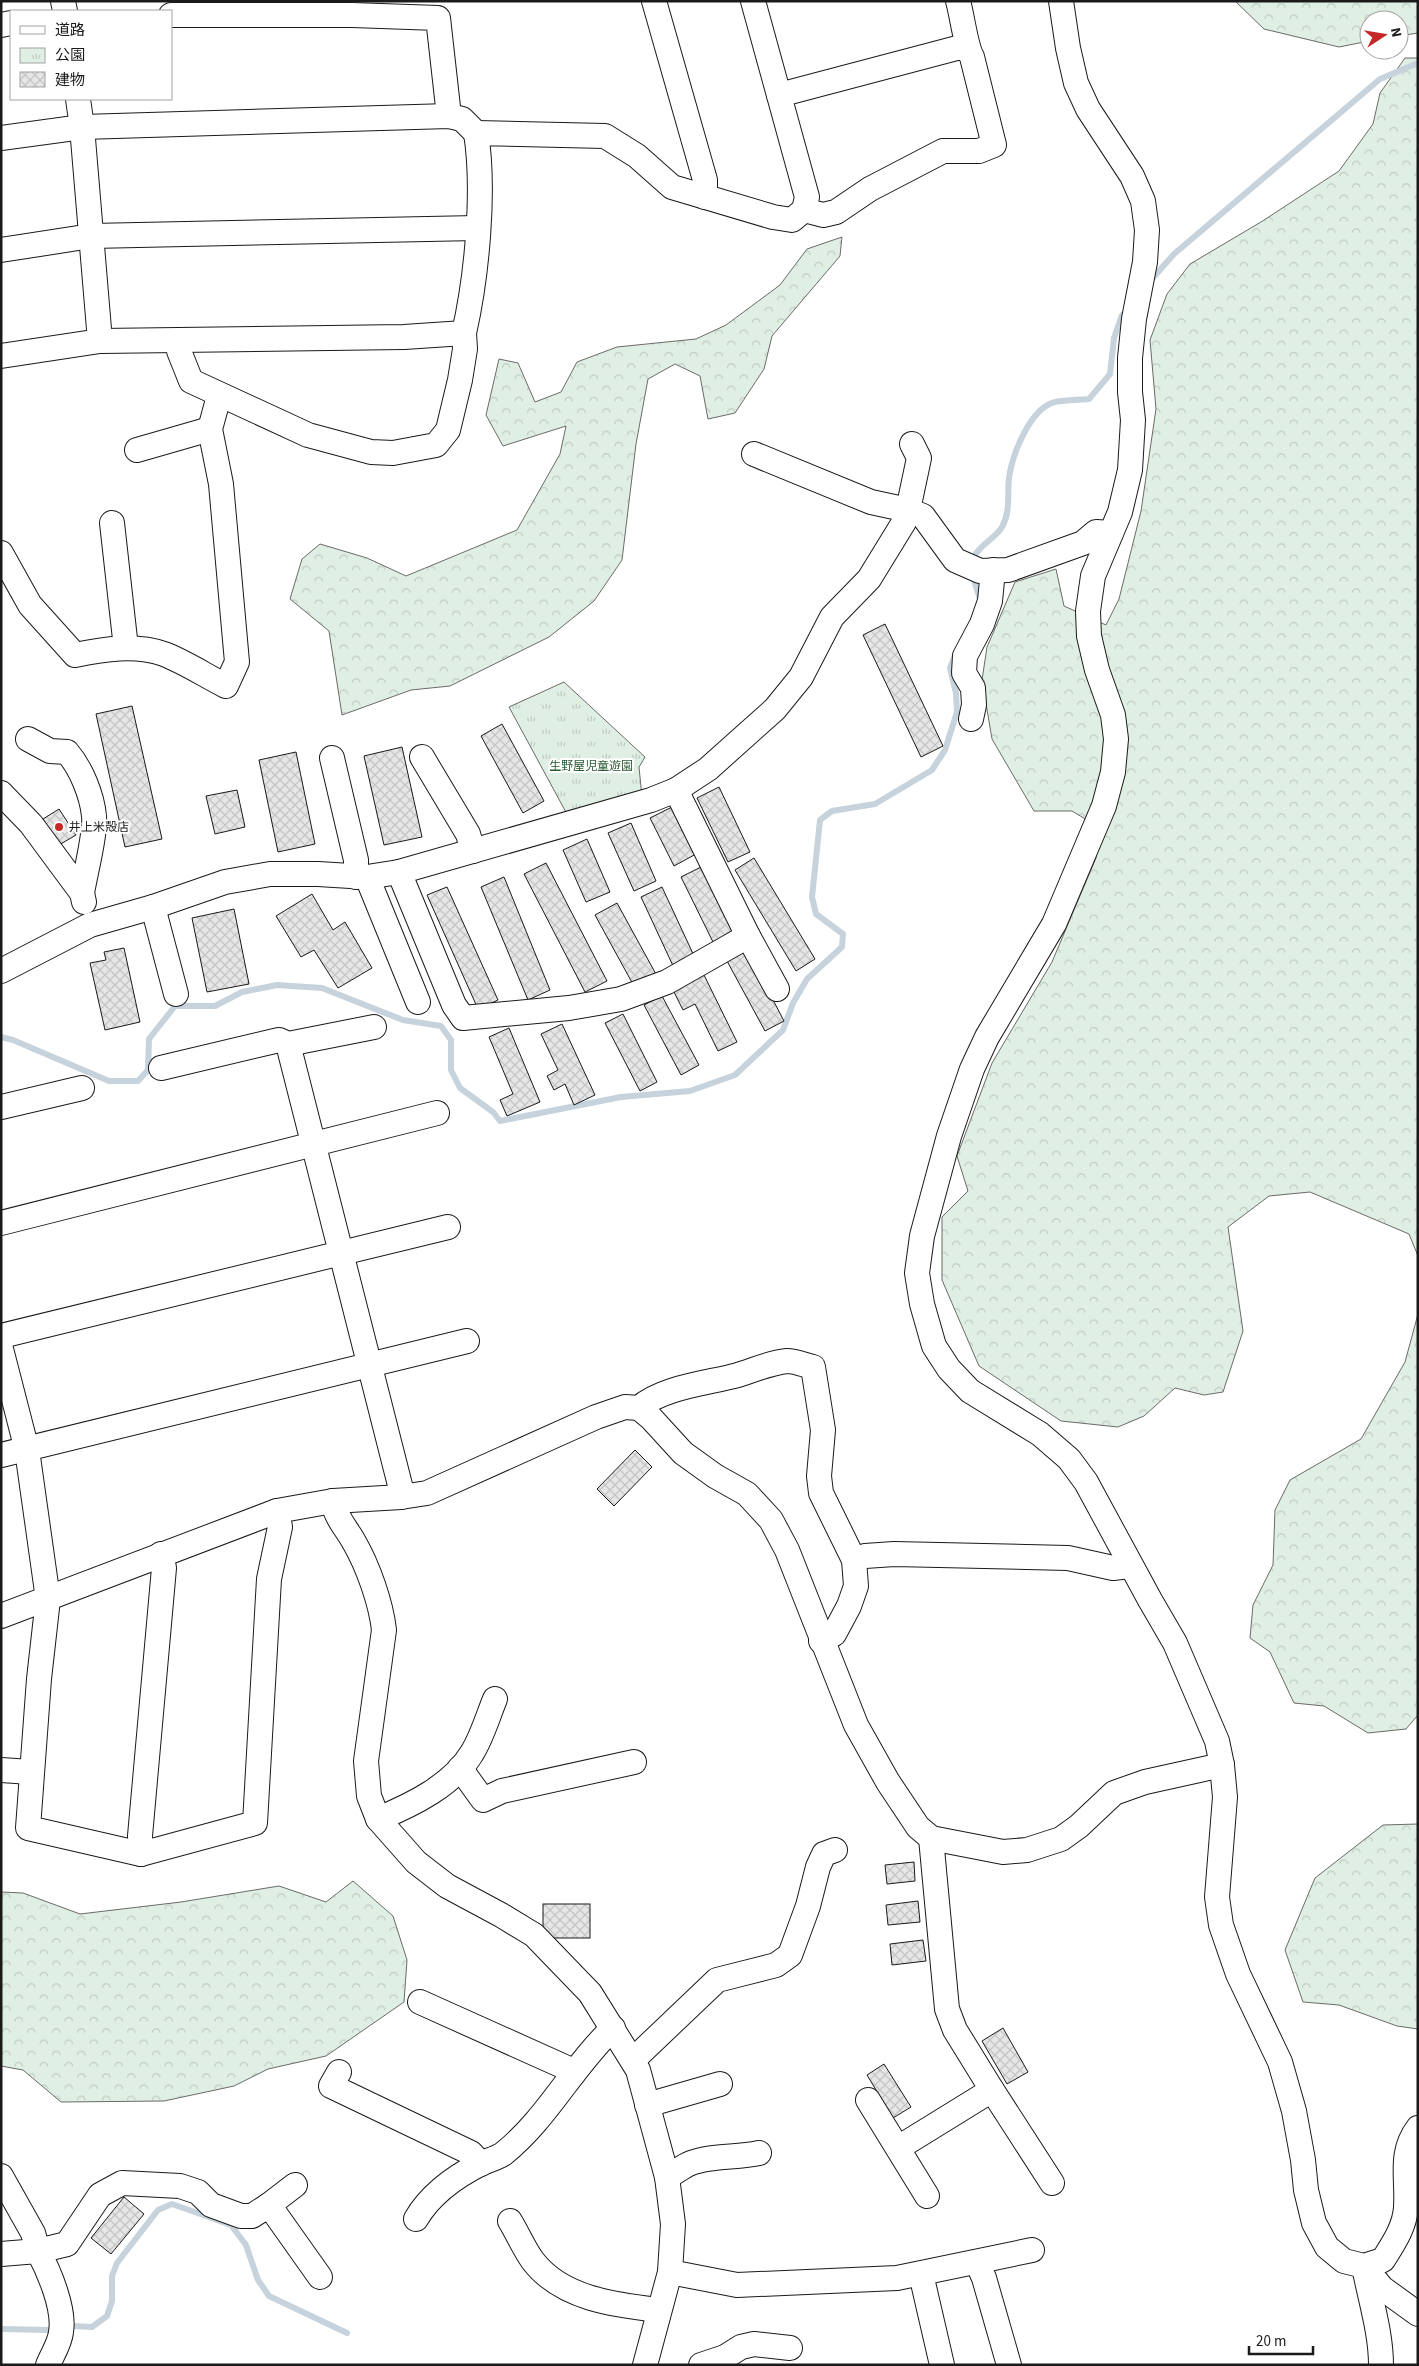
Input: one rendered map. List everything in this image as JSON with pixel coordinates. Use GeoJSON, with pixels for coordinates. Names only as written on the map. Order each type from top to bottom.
{"type":"FeatureCollection","features":[{"type":"Feature","properties":{"kind":"street"},"geometry":{"type":"LineString","coordinates":[[476,133],[605,136],[637,156],[672,186],[774,217],[792,220],[804,210],[807,197],[753,1]]}},
{"type":"Feature","properties":{"kind":"street"},"geometry":{"type":"LineString","coordinates":[[804,210],[823,215],[836,212],[870,189],[942,151],[979,151],[994,145],[972,57],[967,48],[968,38],[958,1]]}},
{"type":"Feature","properties":{"kind":"street"},"geometry":{"type":"LineString","coordinates":[[1061,1],[1068,48],[1076,83],[1088,108],[1132,176],[1143,201],[1147,230],[1145,262],[1134,319],[1130,358],[1133,420],[1130,470],[1120,512],[1093,576],[1088,611],[1089,636],[1097,670],[1113,715],[1116,739],[1113,772],[1104,806],[1054,924],[987,1037],[972,1069],[949,1136],[922,1236],[917,1273],[922,1304],[934,1346],[949,1369],[970,1392],[1040,1434],[1069,1459],[1086,1482],[1130,1566],[1176,1643],[1217,1741],[1222,1765],[1225,1797],[1217,1897],[1221,1925],[1238,1974],[1280,2062],[1294,2111],[1303,2160],[1306,2190],[1314,2223],[1327,2247],[1344,2261],[1364,2266],[1383,2260],[1402,2228],[1406,2208],[1404,2168],[1407,2146],[1418,2128]]}},
{"type":"Feature","properties":{"kind":"street"},"geometry":{"type":"LineString","coordinates":[[661,3],[705,180],[705,197]]}},
{"type":"Feature","properties":{"kind":"street"},"geometry":{"type":"LineString","coordinates":[[172,15],[352,8],[438,18],[449,116]]}},
{"type":"Feature","properties":{"kind":"street"},"geometry":{"type":"LineString","coordinates":[[779,95],[957,48],[967,48]]}},
{"type":"Feature","properties":{"kind":"street"},"geometry":{"type":"LineString","coordinates":[[78,100],[100,341]]}},
{"type":"Feature","properties":{"kind":"street"},"geometry":{"type":"LineString","coordinates":[[1,138],[82,127],[449,116],[462,119],[476,133],[479,156],[477,228],[470,307],[464,333],[465,349],[448,430],[436,445],[393,453],[371,452],[308,435],[219,396],[191,381],[179,351],[179,340]]}},
{"type":"Feature","properties":{"kind":"street"},"geometry":{"type":"LineString","coordinates":[[1,250],[91,236],[477,228]]}},
{"type":"Feature","properties":{"kind":"street"},"geometry":{"type":"LineString","coordinates":[[1,356],[100,341],[404,337],[464,333]]}},
{"type":"Feature","properties":{"kind":"street"},"geometry":{"type":"LineString","coordinates":[[1,552],[30,605],[75,655],[108,648],[126,648],[163,654],[226,686],[236,662],[221,484],[210,429],[219,396]]}},
{"type":"Feature","properties":{"kind":"street"},"geometry":{"type":"LineString","coordinates":[[137,450],[210,429]]}},
{"type":"Feature","properties":{"kind":"street"},"geometry":{"type":"LineString","coordinates":[[1,971],[90,925],[153,907],[225,882],[270,874],[362,877],[399,872],[651,800],[676,790],[708,769],[775,710],[801,677],[832,617],[869,579],[904,522],[908,510],[919,458],[912,444]]}},
{"type":"Feature","properties":{"kind":"street"},"geometry":{"type":"LineString","coordinates":[[754,454],[870,502],[908,510],[923,516],[955,560],[980,571],[1008,570],[1083,543],[1096,532],[1111,533]]}},
{"type":"Feature","properties":{"kind":"street"},"geometry":{"type":"LineString","coordinates":[[112,523],[126,648]]}},
{"type":"Feature","properties":{"kind":"street"},"geometry":{"type":"LineString","coordinates":[[970,719],[974,705],[973,688],[964,673],[966,656],[982,624],[990,601],[993,570]]}},
{"type":"Feature","properties":{"kind":"street"},"geometry":{"type":"LineString","coordinates":[[28,739],[50,751],[67,752],[75,761],[90,798],[95,818],[82,893]]}},
{"type":"Feature","properties":{"kind":"street"},"geometry":{"type":"LineString","coordinates":[[422,756],[468,834],[473,851]]}},
{"type":"Feature","properties":{"kind":"street"},"geometry":{"type":"LineString","coordinates":[[332,758],[356,860],[418,1002]]}},
{"type":"Feature","properties":{"kind":"street"},"geometry":{"type":"LineString","coordinates":[[676,790],[748,936],[777,989]]}},
{"type":"Feature","properties":{"kind":"street"},"geometry":{"type":"LineString","coordinates":[[1,793],[31,824],[82,893],[90,925]]}},
{"type":"Feature","properties":{"kind":"street"},"geometry":{"type":"LineString","coordinates":[[399,872],[454,1005],[463,1018],[569,1008],[620,999],[667,982],[748,936]]}},
{"type":"Feature","properties":{"kind":"street"},"geometry":{"type":"LineString","coordinates":[[153,907],[176,994]]}},
{"type":"Feature","properties":{"kind":"street"},"geometry":{"type":"LineString","coordinates":[[160,1068],[279,1040],[288,1044],[374,1027]]}},
{"type":"Feature","properties":{"kind":"street"},"geometry":{"type":"LineString","coordinates":[[288,1044],[370,1364],[401,1489],[401,1497]]}},
{"type":"Feature","properties":{"kind":"street"},"geometry":{"type":"LineString","coordinates":[[1,1108],[82,1088]]}},
{"type":"Feature","properties":{"kind":"street"},"geometry":{"type":"LineString","coordinates":[[1,1223],[437,1113]]}},
{"type":"Feature","properties":{"kind":"street"},"geometry":{"type":"LineString","coordinates":[[1,1336],[448,1226]]}},
{"type":"Feature","properties":{"kind":"street"},"geometry":{"type":"LineString","coordinates":[[1,1455],[467,1341]]}},
{"type":"Feature","properties":{"kind":"street"},"geometry":{"type":"LineString","coordinates":[[1,1349],[27,1450],[48,1599],[28,1828],[141,1854],[256,1822],[269,1578],[280,1527],[277,1511]]}},
{"type":"Feature","properties":{"kind":"street"},"geometry":{"type":"LineString","coordinates":[[639,1408],[646,1402],[697,1383],[738,1374],[759,1367],[789,1361],[813,1367],[823,1430],[819,1476],[821,1493],[854,1560],[856,1586],[849,1606],[834,1634],[821,1641]]}},
{"type":"Feature","properties":{"kind":"street"},"geometry":{"type":"LineString","coordinates":[[1,1616],[277,1511],[333,1501],[401,1497],[427,1493],[596,1417],[625,1407],[639,1408],[652,1418],[684,1453],[715,1476],[747,1494],[771,1520],[787,1550],[821,1641],[856,1725],[888,1782],[918,1827],[931,1838],[1003,1852],[1027,1850],[1061,1839],[1079,1826],[1099,1805],[1114,1793],[1145,1782],[1222,1765]]}},
{"type":"Feature","properties":{"kind":"street"},"geometry":{"type":"LineString","coordinates":[[333,1501],[334,1510],[356,1544],[382,1611],[384,1630],[366,1761],[369,1796],[378,1819],[416,1862],[447,1886],[501,1914],[534,1935],[590,1993],[633,2060],[667,2178],[673,2224],[670,2272],[645,2365]]}},
{"type":"Feature","properties":{"kind":"street"},"geometry":{"type":"LineString","coordinates":[[141,1854],[140,1836],[164,1568],[161,1554]]}},
{"type":"Feature","properties":{"kind":"street"},"geometry":{"type":"LineString","coordinates":[[854,1560],[865,1556],[904,1554],[1068,1558],[1113,1568],[1130,1566]]}},
{"type":"Feature","properties":{"kind":"street"},"geometry":{"type":"LineString","coordinates":[[378,1819],[442,1785],[460,1768],[472,1753],[495,1699]]}},
{"type":"Feature","properties":{"kind":"street"},"geometry":{"type":"LineString","coordinates":[[460,1768],[483,1800],[502,1792],[634,1762]]}},
{"type":"Feature","properties":{"kind":"street"},"geometry":{"type":"LineString","coordinates":[[1,1770],[32,1772]]}},
{"type":"Feature","properties":{"kind":"street"},"geometry":{"type":"LineString","coordinates":[[931,1838],[947,2010],[955,2030],[1052,2184]]}},
{"type":"Feature","properties":{"kind":"street"},"geometry":{"type":"LineString","coordinates":[[633,2060],[718,1980],[776,1965],[790,1954],[808,1906],[818,1867],[824,1854],[835,1850]]}},
{"type":"Feature","properties":{"kind":"street"},"geometry":{"type":"LineString","coordinates":[[420,2002],[567,2068],[573,2074]]}},
{"type":"Feature","properties":{"kind":"street"},"geometry":{"type":"LineString","coordinates":[[416,2218],[426,2201],[458,2177],[502,2155],[548,2110],[573,2074],[613,2028]]}},
{"type":"Feature","properties":{"kind":"street"},"geometry":{"type":"LineString","coordinates":[[338,2072],[331,2086],[471,2153],[482,2164]]}},
{"type":"Feature","properties":{"kind":"street"},"geometry":{"type":"LineString","coordinates":[[646,2105],[720,2084]]}},
{"type":"Feature","properties":{"kind":"street"},"geometry":{"type":"LineString","coordinates":[[898,2148],[992,2090]]}},
{"type":"Feature","properties":{"kind":"street"},"geometry":{"type":"LineString","coordinates":[[868,2100],[927,2196]]}},
{"type":"Feature","properties":{"kind":"street"},"geometry":{"type":"LineString","coordinates":[[667,2178],[691,2163],[714,2158],[737,2158],[759,2153]]}},
{"type":"Feature","properties":{"kind":"street"},"geometry":{"type":"LineString","coordinates":[[1,2176],[32,2233],[38,2251],[47,2267],[61,2322],[62,2333],[48,2365]]}},
{"type":"Feature","properties":{"kind":"street"},"geometry":{"type":"LineString","coordinates":[[1,2254],[38,2251],[67,2244],[100,2195],[122,2183],[180,2186],[198,2192],[211,2205],[241,2216],[252,2216],[295,2185]]}},
{"type":"Feature","properties":{"kind":"street"},"geometry":{"type":"LineString","coordinates":[[269,2205],[320,2277]]}},
{"type":"Feature","properties":{"kind":"street"},"geometry":{"type":"LineString","coordinates":[[510,2221],[534,2262],[551,2278],[582,2296],[627,2307],[659,2310]]}},
{"type":"Feature","properties":{"kind":"street"},"geometry":{"type":"LineString","coordinates":[[670,2272],[737,2286],[897,2278],[1032,2250]]}},
{"type":"Feature","properties":{"kind":"street"},"geometry":{"type":"LineString","coordinates":[[977,2262],[984,2278],[1009,2365]]}},
{"type":"Feature","properties":{"kind":"street"},"geometry":{"type":"LineString","coordinates":[[1364,2266],[1382,2288],[1418,2314]]}},
{"type":"Feature","properties":{"kind":"street"},"geometry":{"type":"LineString","coordinates":[[1364,2266],[1370,2301],[1381,2343],[1380,2365]]}},
{"type":"Feature","properties":{"kind":"street"},"geometry":{"type":"LineString","coordinates":[[921,2274],[942,2365]]}},
{"type":"Feature","properties":{"kind":"street"},"geometry":{"type":"LineString","coordinates":[[701,2365],[725,2357],[741,2346],[754,2344],[790,2348]]}},
{"type":"Feature","properties":{"kind":"green space"},"geometry":{"type":"Polygon","coordinates":[[[1235,1],[1418,1],[1418,33],[1409,34],[1409,10],[1359,10],[1359,43],[1339,47],[1264,29],[1235,1]]]}},
{"type":"Feature","properties":{"kind":"green space"},"geometry":{"type":"Polygon","coordinates":[[[1418,58],[1418,1256],[1409,1234],[1310,1192],[1269,1196],[1228,1227],[1243,1331],[1223,1392],[1204,1395],[1175,1388],[1144,1416],[1118,1427],[1061,1421],[979,1366],[942,1280],[942,1217],[968,1191],[957,1156],[992,1063],[1052,962],[1096,858],[1102,829],[1072,811],[1034,811],[992,739],[982,680],[987,647],[1015,582],[1056,569],[1064,606],[1106,625],[1119,599],[1141,511],[1156,409],[1150,340],[1167,294],[1190,264],[1261,222],[1339,171],[1373,124],[1380,93],[1404,60],[1418,58]]]}},
{"type":"Feature","properties":{"kind":"green space"},"geometry":{"type":"Polygon","coordinates":[[[842,237],[840,256],[772,336],[764,369],[735,413],[708,419],[700,376],[675,364],[648,379],[636,444],[622,560],[594,601],[549,637],[450,686],[411,690],[342,715],[329,631],[290,599],[302,559],[320,544],[367,558],[406,576],[517,530],[560,454],[566,426],[503,446],[486,415],[499,359],[518,363],[535,402],[561,392],[577,362],[617,347],[696,339],[726,325],[780,285],[807,249],[842,237]]]}},
{"type":"Feature","properties":{"kind":"green space","name":"生野屋児童遊園"},"geometry":{"type":"Polygon","coordinates":[[[564,682],[645,757],[639,767],[642,797],[568,816],[509,707],[564,682]]]}},
{"type":"Feature","properties":{"kind":"green space"},"geometry":{"type":"Polygon","coordinates":[[[1418,1314],[1418,1715],[1406,1729],[1368,1733],[1324,1706],[1294,1703],[1270,1652],[1250,1638],[1253,1605],[1273,1565],[1275,1510],[1290,1480],[1361,1439],[1405,1362],[1418,1314]]]}},
{"type":"Feature","properties":{"kind":"green space"},"geometry":{"type":"Polygon","coordinates":[[[1418,1824],[1418,2029],[1397,2026],[1339,2005],[1303,2002],[1285,1950],[1315,1878],[1383,1825],[1418,1824]]]}},
{"type":"Feature","properties":{"kind":"green space"},"geometry":{"type":"Polygon","coordinates":[[[353,1881],[393,1916],[407,1960],[404,2002],[326,2056],[268,2069],[234,2086],[164,2101],[61,2102],[23,2070],[1,2066],[1,1892],[23,1893],[80,1914],[181,1902],[279,1886],[326,1902],[353,1881]]]}},
{"type":"Feature","properties":{"kind":"building"},"geometry":{"type":"Polygon","coordinates":[[[885,624],[943,746],[921,757],[863,635],[885,624]]]}},
{"type":"Feature","properties":{"kind":"building"},"geometry":{"type":"Polygon","coordinates":[[[132,706],[162,839],[125,847],[96,714],[132,706]]]}},
{"type":"Feature","properties":{"kind":"building"},"geometry":{"type":"Polygon","coordinates":[[[502,724],[544,801],[523,813],[481,736],[502,724]]]}},
{"type":"Feature","properties":{"kind":"building"},"geometry":{"type":"Polygon","coordinates":[[[402,747],[422,837],[384,845],[364,756],[402,747]]]}},
{"type":"Feature","properties":{"kind":"building"},"geometry":{"type":"Polygon","coordinates":[[[296,752],[315,844],[278,852],[259,760],[296,752]]]}},
{"type":"Feature","properties":{"kind":"building"},"geometry":{"type":"Polygon","coordinates":[[[719,787],[750,852],[728,862],[697,798],[719,787]]]}},
{"type":"Feature","properties":{"kind":"building"},"geometry":{"type":"Polygon","coordinates":[[[237,790],[245,827],[215,834],[206,796],[237,790]]]}},
{"type":"Feature","properties":{"kind":"building"},"geometry":{"type":"Polygon","coordinates":[[[672,807],[696,854],[674,866],[650,818],[672,807]]]}},
{"type":"Feature","properties":{"kind":"building","name":"井上米殻店"},"geometry":{"type":"Polygon","coordinates":[[[59,809],[76,835],[59,845],[43,819],[59,809]]]}},
{"type":"Feature","properties":{"kind":"building"},"geometry":{"type":"Polygon","coordinates":[[[631,823],[656,881],[634,891],[608,833],[631,823]]]}},
{"type":"Feature","properties":{"kind":"building"},"geometry":{"type":"Polygon","coordinates":[[[587,839],[610,892],[586,902],[563,850],[587,839]]]}},
{"type":"Feature","properties":{"kind":"building"},"geometry":{"type":"Polygon","coordinates":[[[754,858],[815,959],[796,971],[735,870],[754,858]]]}},
{"type":"Feature","properties":{"kind":"building"},"geometry":{"type":"Polygon","coordinates":[[[546,863],[607,981],[585,992],[524,874],[546,863]]]}},
{"type":"Feature","properties":{"kind":"building"},"geometry":{"type":"Polygon","coordinates":[[[703,866],[736,930],[713,942],[681,877],[703,866]]]}},
{"type":"Feature","properties":{"kind":"building"},"geometry":{"type":"Polygon","coordinates":[[[504,877],[550,990],[528,1000],[481,887],[504,877]]]}},
{"type":"Feature","properties":{"kind":"building"},"geometry":{"type":"Polygon","coordinates":[[[447,887],[498,1000],[478,1009],[427,895],[447,887]]]}},
{"type":"Feature","properties":{"kind":"building"},"geometry":{"type":"Polygon","coordinates":[[[662,887],[695,958],[674,968],[641,897],[662,887]]]}},
{"type":"Feature","properties":{"kind":"building"},"geometry":{"type":"Polygon","coordinates":[[[312,894],[333,930],[345,922],[372,968],[338,988],[314,950],[301,957],[276,916],[312,894]]]}},
{"type":"Feature","properties":{"kind":"building"},"geometry":{"type":"Polygon","coordinates":[[[617,903],[657,976],[635,988],[595,915],[617,903]]]}},
{"type":"Feature","properties":{"kind":"building"},"geometry":{"type":"Polygon","coordinates":[[[234,909],[249,984],[207,992],[192,918],[234,909]]]}},
{"type":"Feature","properties":{"kind":"building"},"geometry":{"type":"Polygon","coordinates":[[[124,948],[140,1022],[105,1030],[90,963],[106,960],[104,952],[124,948]]]}},
{"type":"Feature","properties":{"kind":"building"},"geometry":{"type":"Polygon","coordinates":[[[747,950],[784,1021],[765,1031],[727,961],[747,950]]]}},
{"type":"Feature","properties":{"kind":"building"},"geometry":{"type":"Polygon","coordinates":[[[704,975],[737,1042],[718,1051],[695,1004],[683,1010],[673,990],[704,975]]]}},
{"type":"Feature","properties":{"kind":"building"},"geometry":{"type":"Polygon","coordinates":[[[662,996],[699,1065],[681,1075],[644,1005],[662,996]]]}},
{"type":"Feature","properties":{"kind":"building"},"geometry":{"type":"Polygon","coordinates":[[[623,1014],[657,1082],[640,1091],[605,1023],[623,1014]]]}},
{"type":"Feature","properties":{"kind":"building"},"geometry":{"type":"Polygon","coordinates":[[[562,1024],[595,1095],[574,1105],[565,1084],[554,1090],[547,1076],[558,1070],[541,1034],[562,1024]]]}},
{"type":"Feature","properties":{"kind":"building"},"geometry":{"type":"Polygon","coordinates":[[[509,1028],[540,1102],[507,1116],[500,1100],[513,1094],[489,1037],[509,1028]]]}},
{"type":"Feature","properties":{"kind":"building"},"geometry":{"type":"Polygon","coordinates":[[[635,1450],[652,1467],[614,1506],[597,1489],[635,1450]]]}},
{"type":"Feature","properties":{"kind":"building"},"geometry":{"type":"Polygon","coordinates":[[[914,1862],[915,1881],[887,1884],[885,1865],[914,1862]]]}},
{"type":"Feature","properties":{"kind":"building"},"geometry":{"type":"Polygon","coordinates":[[[918,1901],[920,1922],[888,1925],[886,1905],[918,1901]]]}},
{"type":"Feature","properties":{"kind":"building"},"geometry":{"type":"Polygon","coordinates":[[[543,1904],[590,1904],[590,1938],[543,1938],[543,1904]]]}},
{"type":"Feature","properties":{"kind":"building"},"geometry":{"type":"Polygon","coordinates":[[[923,1940],[926,1961],[892,1965],[890,1944],[923,1940]]]}},
{"type":"Feature","properties":{"kind":"building"},"geometry":{"type":"Polygon","coordinates":[[[1003,2028],[1028,2072],[1007,2084],[982,2041],[1003,2028]]]}},
{"type":"Feature","properties":{"kind":"building"},"geometry":{"type":"Polygon","coordinates":[[[884,2064],[911,2107],[893,2118],[867,2075],[884,2064]]]}},
{"type":"Feature","properties":{"kind":"building"},"geometry":{"type":"Polygon","coordinates":[[[124,2197],[144,2214],[111,2254],[91,2238],[124,2197]]]}},
{"type":"Feature","properties":{"kind":"waterway"},"geometry":{"type":"LineString","coordinates":[[1151,280],[1174,254],[1380,79],[1418,63]]}},
{"type":"Feature","properties":{"kind":"waterway"},"geometry":{"type":"LineString","coordinates":[[974,557],[996,535],[1005,521],[1008,509],[1008,484],[1011,468],[1018,445],[1030,423],[1046,406],[1055,402],[1089,399],[1110,374],[1114,338],[1122,315]]}},
{"type":"Feature","properties":{"kind":"waterway"},"geometry":{"type":"LineString","coordinates":[[973,577],[981,602]]}},
{"type":"Feature","properties":{"kind":"waterway"},"geometry":{"type":"LineString","coordinates":[[1,1037],[13,1040],[109,1081],[138,1081],[148,1070],[149,1039],[175,1006],[215,1006],[242,992],[277,985],[322,988],[403,1020],[441,1026],[451,1040],[451,1070],[460,1088],[493,1112],[500,1121],[621,1097],[690,1091],[735,1075],[783,1030],[793,1003],[807,979],[842,947],[843,934],[816,914],[812,897],[820,820],[832,811],[875,804],[932,770],[945,750],[957,712],[956,693],[950,668],[956,652]]}},
{"type":"Feature","properties":{"kind":"waterway"},"geometry":{"type":"LineString","coordinates":[[73,2326],[92,2327],[107,2316],[112,2301],[112,2276],[117,2263],[158,2210],[172,2204],[231,2225],[246,2245],[258,2280],[269,2296],[347,2333]]}},
{"type":"Feature","properties":{"kind":"waterway"},"geometry":{"type":"LineString","coordinates":[[1,2329],[50,2330]]}},
{"type":"Feature","properties":{"kind":"place","name":"井上米殻店"},"geometry":{"type":"Point","coordinates":[59,827]}}]}
